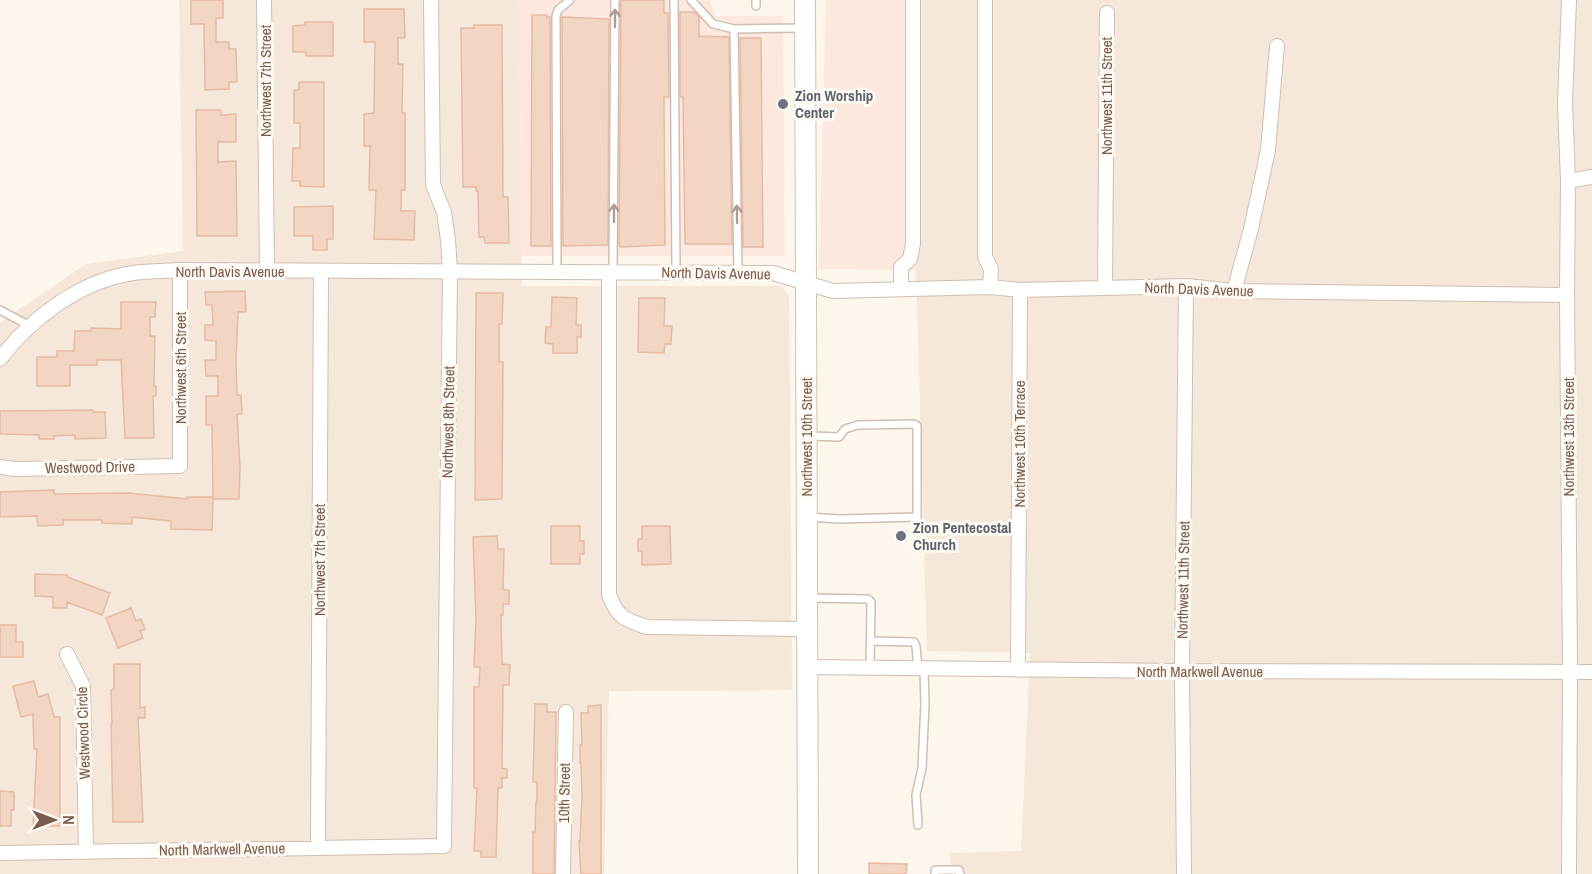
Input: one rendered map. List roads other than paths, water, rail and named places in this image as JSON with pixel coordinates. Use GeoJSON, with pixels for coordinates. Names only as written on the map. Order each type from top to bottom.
{"type":"FeatureCollection","features":[{"type":"Feature","properties":{"kind":"main road","name":"Northwest 10th Street"},"geometry":{"type":"LineString","coordinates":[[805,0],[808,874]]}},
{"type":"Feature","properties":{"kind":"street","name":"Northwest 7th Street"},"geometry":{"type":"LineString","coordinates":[[264,0],[267,270]]}},
{"type":"Feature","properties":{"kind":"street","name":"Northwest 8th Street"},"geometry":{"type":"LineString","coordinates":[[431,0],[433,185],[444,212],[450,270],[444,846]]}},
{"type":"Feature","properties":{"kind":"street"},"geometry":{"type":"LineString","coordinates":[[900,289],[900,267],[910,259],[913,244],[913,0]]}},
{"type":"Feature","properties":{"kind":"street"},"geometry":{"type":"LineString","coordinates":[[985,0],[985,257],[991,269],[990,287]]}},
{"type":"Feature","properties":{"kind":"street","name":"Northwest 13th Street"},"geometry":{"type":"LineString","coordinates":[[1569,0],[1565,103],[1568,181],[1569,874]]}},
{"type":"Feature","properties":{"kind":"street","name":"Northwest 11th Street"},"geometry":{"type":"LineString","coordinates":[[1105,287],[1107,13]]}},
{"type":"Feature","properties":{"kind":"street"},"geometry":{"type":"LineString","coordinates":[[1234,291],[1268,150],[1276,46]]}},
{"type":"Feature","properties":{"kind":"street"},"geometry":{"type":"LineString","coordinates":[[1568,181],[1592,177]]}},
{"type":"Feature","properties":{"kind":"street","name":"North Davis Avenue"},"geometry":{"type":"LineString","coordinates":[[0,359],[12,343],[30,326],[63,301],[93,285],[132,273],[180,270],[773,273],[832,291],[1186,286],[1234,291],[1567,295]]}},
{"type":"Feature","properties":{"kind":"street","name":"Northwest 6th Street"},"geometry":{"type":"LineString","coordinates":[[180,270],[180,466]]}},
{"type":"Feature","properties":{"kind":"street","name":"Northwest 7th Street"},"geometry":{"type":"LineString","coordinates":[[318,848],[321,272]]}},
{"type":"Feature","properties":{"kind":"street"},"geometry":{"type":"LineString","coordinates":[[611,272],[609,595],[615,609],[625,621],[647,627],[807,629]]}},
{"type":"Feature","properties":{"kind":"street","name":"Northwest 11th Street"},"geometry":{"type":"LineString","coordinates":[[1184,874],[1182,671],[1186,286]]}},
{"type":"Feature","properties":{"kind":"street","name":"Northwest 10th Terrace"},"geometry":{"type":"LineString","coordinates":[[1018,670],[1020,290]]}},
{"type":"Feature","properties":{"kind":"street","name":"Westwood Drive"},"geometry":{"type":"LineString","coordinates":[[0,467],[15,469],[180,466]]}},
{"type":"Feature","properties":{"kind":"street","name":"Westwood Circle"},"geometry":{"type":"LineString","coordinates":[[67,654],[83,686],[86,852]]}},
{"type":"Feature","properties":{"kind":"street","name":"North Markwell Avenue"},"geometry":{"type":"LineString","coordinates":[[807,667],[1592,672]]}},
{"type":"Feature","properties":{"kind":"street","name":"10th Street"},"geometry":{"type":"LineString","coordinates":[[563,874],[566,711]]}},
{"type":"Feature","properties":{"kind":"street","name":"North Markwell Avenue"},"geometry":{"type":"LineString","coordinates":[[0,853],[444,846]]}},
{"type":"Feature","properties":{"kind":"lane"},"geometry":{"type":"LineString","coordinates":[[557,271],[556,16],[558,10],[570,0]]}},
{"type":"Feature","properties":{"kind":"lane"},"geometry":{"type":"LineString","coordinates":[[611,272],[615,0]]}},
{"type":"Feature","properties":{"kind":"lane"},"geometry":{"type":"LineString","coordinates":[[674,0],[676,272]]}},
{"type":"Feature","properties":{"kind":"lane"},"geometry":{"type":"LineString","coordinates":[[691,0],[713,24],[734,29],[805,28]]}},
{"type":"Feature","properties":{"kind":"lane"},"geometry":{"type":"LineString","coordinates":[[734,29],[738,273]]}},
{"type":"Feature","properties":{"kind":"lane"},"geometry":{"type":"LineString","coordinates":[[0,310],[30,326]]}},
{"type":"Feature","properties":{"kind":"lane"},"geometry":{"type":"LineString","coordinates":[[806,436],[839,437],[845,429],[858,426],[914,424],[916,426],[917,517],[839,519],[806,517]]}},
{"type":"Feature","properties":{"kind":"lane"},"geometry":{"type":"LineString","coordinates":[[807,598],[868,599],[871,602],[870,668]]}},
{"type":"Feature","properties":{"kind":"lane"},"geometry":{"type":"LineString","coordinates":[[871,641],[914,642],[916,646],[925,704],[922,768],[916,795],[918,825]]}},
{"type":"Feature","properties":{"kind":"lane"},"geometry":{"type":"LineString","coordinates":[[934,874],[935,870],[959,870],[960,874]]}},
{"type":"Feature","properties":{"kind":"place","name":"Zion Worship Center"},"geometry":{"type":"Point","coordinates":[783,104]}},
{"type":"Feature","properties":{"kind":"place","name":"Zion Pentecostal Church"},"geometry":{"type":"Point","coordinates":[901,536]}}]}
